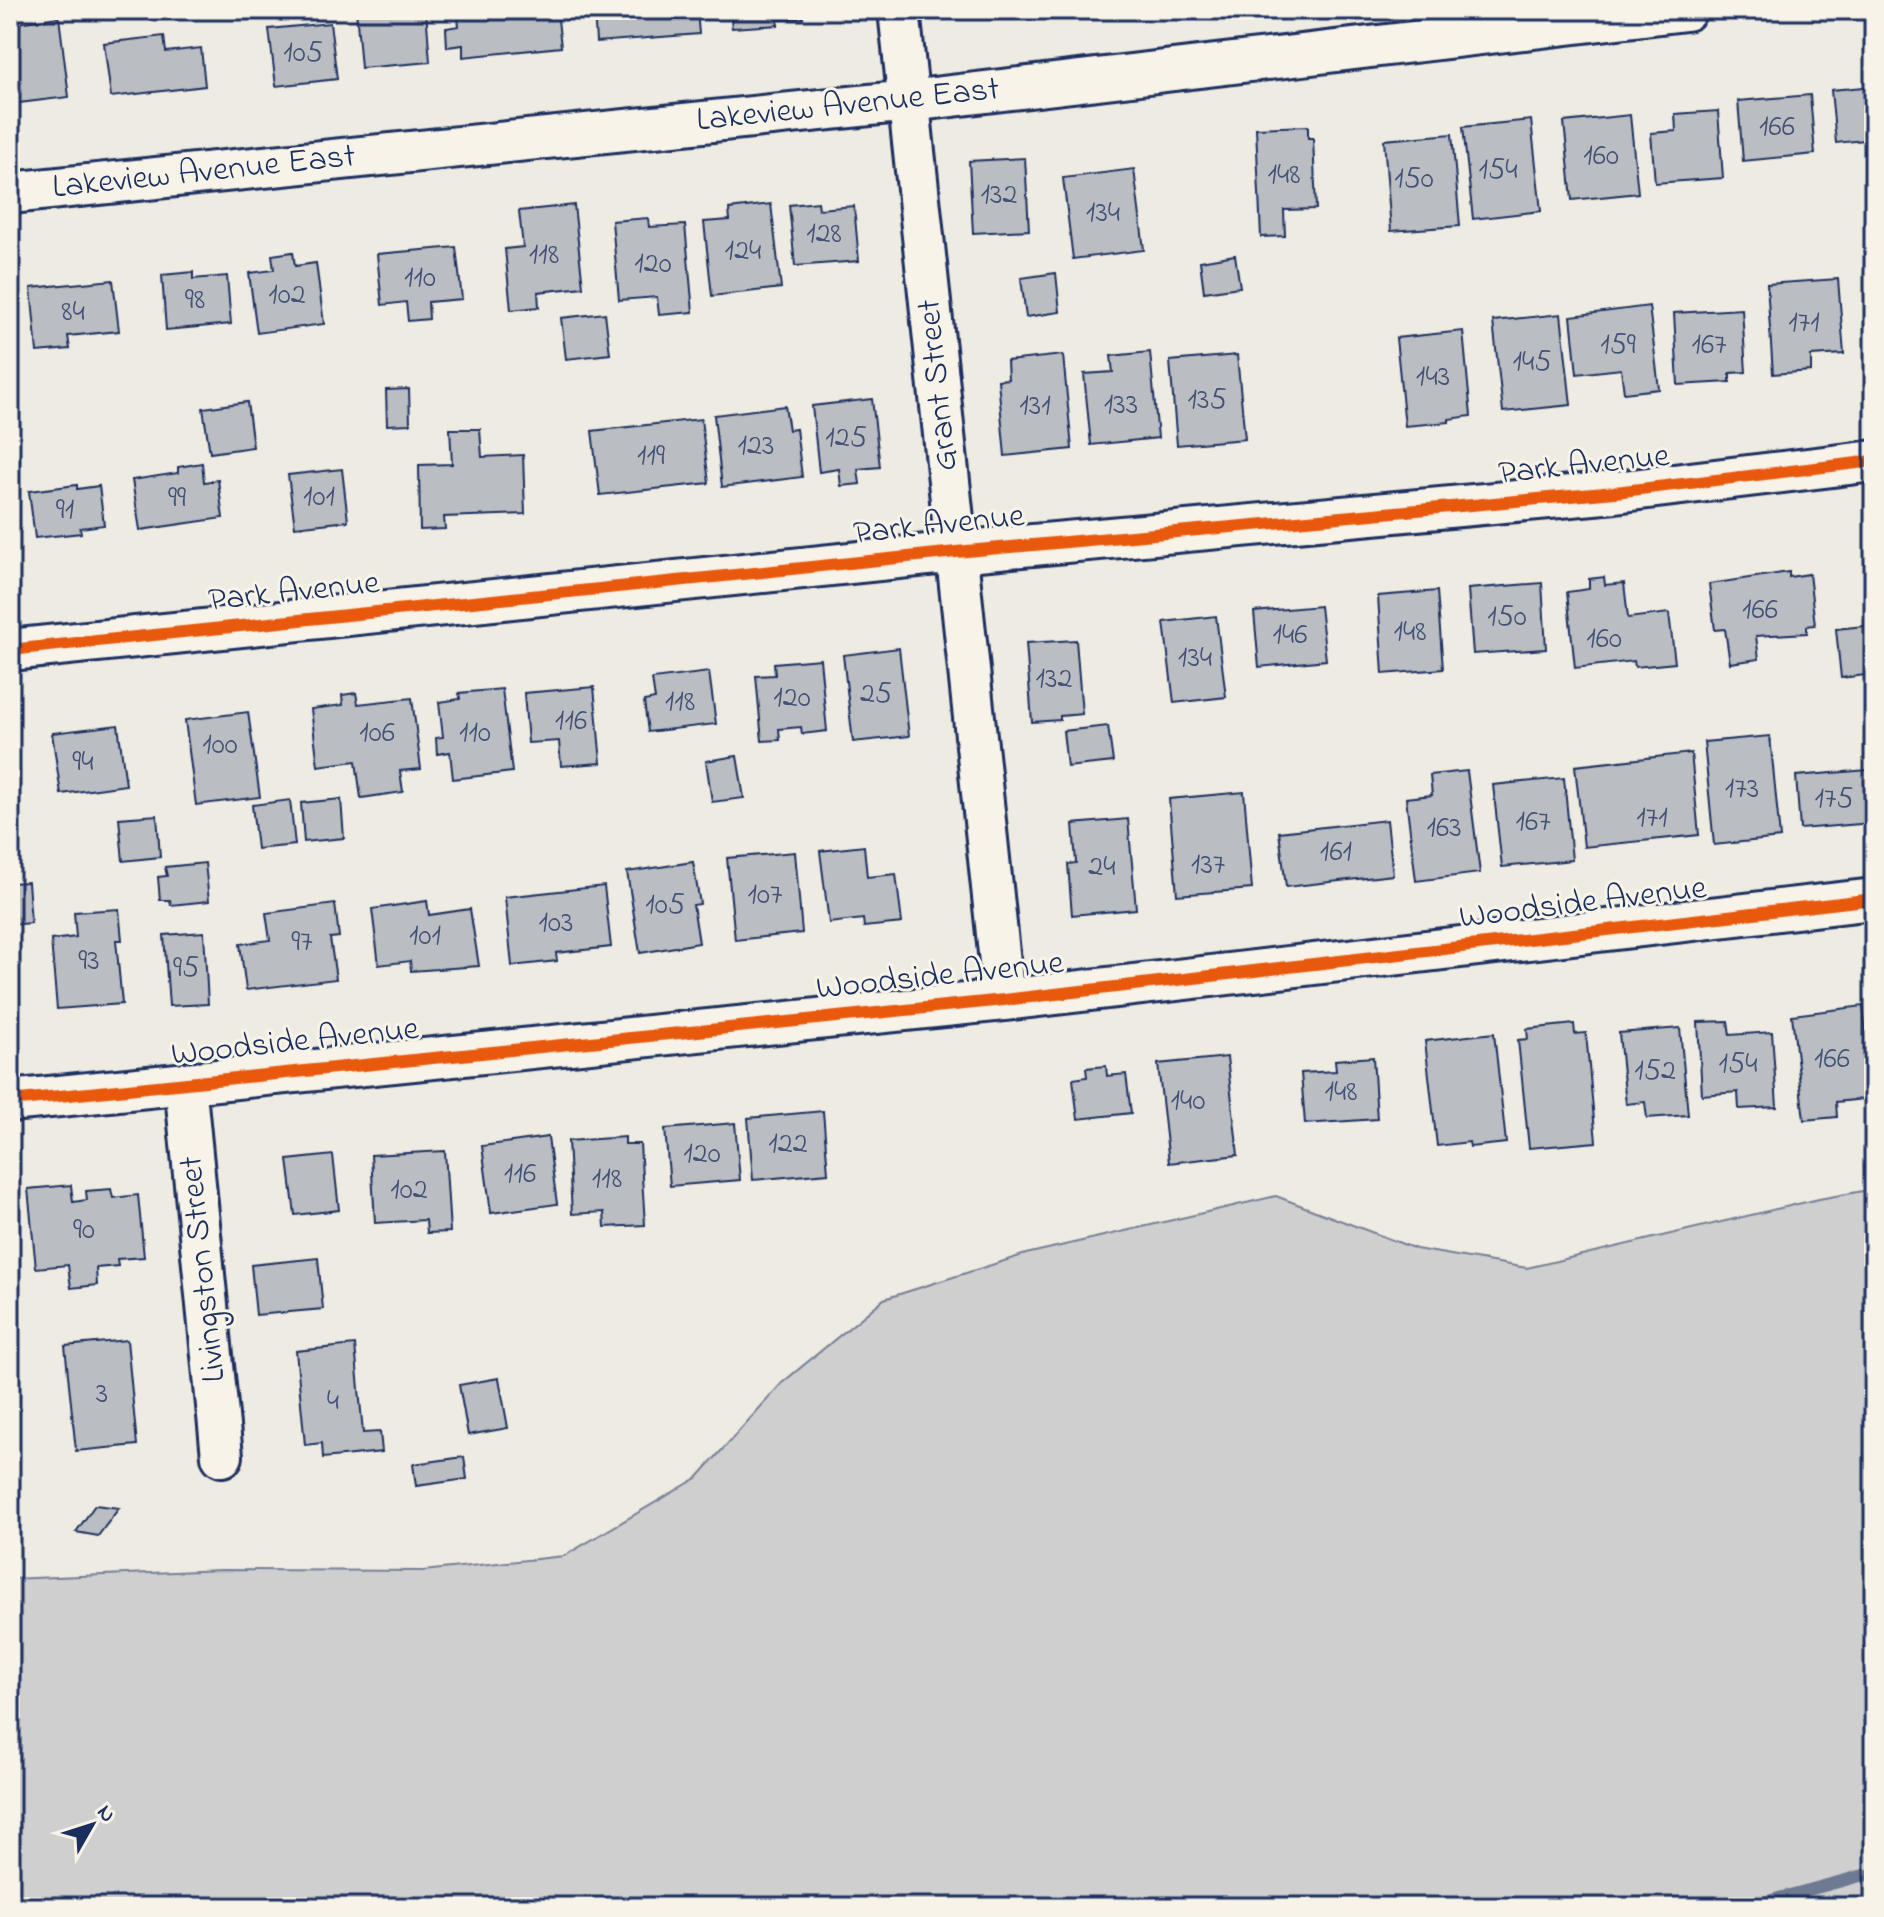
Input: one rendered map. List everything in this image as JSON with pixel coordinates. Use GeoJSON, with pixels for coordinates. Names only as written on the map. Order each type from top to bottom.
{"type":"FeatureCollection","features":[{"type":"Feature","properties":{"kind":"street","name":"Grant Street"},"geometry":{"type":"LineString","coordinates":[[899,10],[1004,1000]]}},
{"type":"Feature","properties":{"kind":"street","name":"Lakeview Avenue East"},"geometry":{"type":"LineString","coordinates":[[10,193],[909,101],[1686,10]]}},
{"type":"Feature","properties":{"kind":"street","name":"Park Avenue"},"geometry":{"type":"LineString","coordinates":[[10,650],[956,552],[1615,492],[1874,461]]}},
{"type":"Feature","properties":{"kind":"street","name":"Woodside Avenue"},"geometry":{"type":"LineString","coordinates":[[10,1101],[1004,1000],[1874,899]]}},
{"type":"Feature","properties":{"kind":"street","name":"Livingston Street"},"geometry":{"type":"LineString","coordinates":[[185,1083],[222,1456]]}},
{"type":"Feature","properties":{"kind":"shaded area"},"geometry":{"type":"Polygon","coordinates":[[[1874,1189],[1874,1907],[10,1907],[10,1579],[221,1570],[423,1571],[564,1556],[697,1478],[782,1383],[884,1299],[1026,1254],[1276,1196],[1416,1249],[1527,1268],[1819,1199],[1874,1189]]]}},
{"type":"Feature","properties":{"kind":"building"},"geometry":{"type":"Polygon","coordinates":[[[356,10],[426,10],[430,62],[361,68],[356,10]]]}},
{"type":"Feature","properties":{"kind":"building"},"geometry":{"type":"Polygon","coordinates":[[[457,10],[557,10],[561,47],[463,57],[463,45],[447,47],[446,28],[459,26],[457,10]]]}},
{"type":"Feature","properties":{"kind":"building"},"geometry":{"type":"Polygon","coordinates":[[[594,10],[697,10],[699,34],[596,42],[594,10]]]}},
{"type":"Feature","properties":{"kind":"building"},"geometry":{"type":"Polygon","coordinates":[[[730,10],[802,10],[803,18],[777,20],[778,25],[732,28],[730,10]]]}},
{"type":"Feature","properties":{"kind":"building"},"geometry":{"type":"Polygon","coordinates":[[[59,17],[69,97],[10,104],[10,24],[59,17]]]}},
{"type":"Feature","properties":{"kind":"building"},"geometry":{"type":"Polygon","coordinates":[[[330,23],[337,79],[276,86],[269,29],[330,23]]]}},
{"type":"Feature","properties":{"kind":"building"},"geometry":{"type":"Polygon","coordinates":[[[164,36],[166,52],[201,48],[205,86],[111,97],[104,43],[164,36]]]}},
{"type":"Feature","properties":{"kind":"building"},"geometry":{"type":"Polygon","coordinates":[[[1874,86],[1874,139],[1836,143],[1831,90],[1874,86]]]}},
{"type":"Feature","properties":{"kind":"building"},"geometry":{"type":"Polygon","coordinates":[[[1810,95],[1815,154],[1743,161],[1738,101],[1810,95]]]}},
{"type":"Feature","properties":{"kind":"building"},"geometry":{"type":"Polygon","coordinates":[[[1718,111],[1723,178],[1655,183],[1651,133],[1676,131],[1675,114],[1718,111]]]}},
{"type":"Feature","properties":{"kind":"building"},"geometry":{"type":"Polygon","coordinates":[[[1630,115],[1638,193],[1572,200],[1564,122],[1630,115]]]}},
{"type":"Feature","properties":{"kind":"building"},"geometry":{"type":"Polygon","coordinates":[[[1531,120],[1541,211],[1473,219],[1463,127],[1531,120]]]}},
{"type":"Feature","properties":{"kind":"building"},"geometry":{"type":"Polygon","coordinates":[[[1308,126],[1308,138],[1313,138],[1316,209],[1284,210],[1285,236],[1261,237],[1256,128],[1308,126]]]}},
{"type":"Feature","properties":{"kind":"building"},"geometry":{"type":"Polygon","coordinates":[[[1452,134],[1460,226],[1391,231],[1384,140],[1452,134]]]}},
{"type":"Feature","properties":{"kind":"building"},"geometry":{"type":"Polygon","coordinates":[[[1025,158],[1029,230],[973,233],[969,161],[1025,158]]]}},
{"type":"Feature","properties":{"kind":"building"},"geometry":{"type":"Polygon","coordinates":[[[1134,169],[1144,250],[1073,259],[1063,178],[1134,169]]]}},
{"type":"Feature","properties":{"kind":"building"},"geometry":{"type":"Polygon","coordinates":[[[818,202],[819,209],[854,206],[859,261],[795,266],[789,205],[818,202]]]}},
{"type":"Feature","properties":{"kind":"building"},"geometry":{"type":"Polygon","coordinates":[[[771,204],[781,288],[712,296],[704,222],[730,220],[729,209],[771,204]]]}},
{"type":"Feature","properties":{"kind":"building"},"geometry":{"type":"Polygon","coordinates":[[[574,205],[583,287],[538,292],[539,307],[511,310],[505,249],[523,247],[519,211],[574,205]]]}},
{"type":"Feature","properties":{"kind":"building"},"geometry":{"type":"Polygon","coordinates":[[[648,218],[649,227],[685,225],[693,312],[659,315],[657,297],[619,300],[612,221],[648,218]]]}},
{"type":"Feature","properties":{"kind":"building"},"geometry":{"type":"Polygon","coordinates":[[[456,247],[462,299],[428,302],[429,319],[408,321],[406,302],[382,305],[377,254],[456,247]]]}},
{"type":"Feature","properties":{"kind":"building"},"geometry":{"type":"Polygon","coordinates":[[[293,252],[295,266],[316,263],[324,324],[257,333],[249,273],[274,270],[272,255],[293,252]]]}},
{"type":"Feature","properties":{"kind":"building"},"geometry":{"type":"Polygon","coordinates":[[[1235,255],[1240,287],[1204,292],[1200,261],[1235,255]]]}},
{"type":"Feature","properties":{"kind":"building"},"geometry":{"type":"Polygon","coordinates":[[[193,272],[193,279],[227,276],[231,324],[166,330],[162,275],[193,272]]]}},
{"type":"Feature","properties":{"kind":"building"},"geometry":{"type":"Polygon","coordinates":[[[1056,273],[1060,312],[1026,317],[1021,278],[1056,273]]]}},
{"type":"Feature","properties":{"kind":"building"},"geometry":{"type":"Polygon","coordinates":[[[1838,279],[1844,354],[1811,356],[1811,371],[1773,374],[1767,284],[1838,279]]]}},
{"type":"Feature","properties":{"kind":"building"},"geometry":{"type":"Polygon","coordinates":[[[113,280],[119,331],[68,336],[70,349],[37,352],[31,288],[113,280]]]}},
{"type":"Feature","properties":{"kind":"building"},"geometry":{"type":"Polygon","coordinates":[[[1649,306],[1659,389],[1624,393],[1621,369],[1577,374],[1571,316],[1649,306]]]}},
{"type":"Feature","properties":{"kind":"building"},"geometry":{"type":"Polygon","coordinates":[[[1742,309],[1746,372],[1730,373],[1730,382],[1678,385],[1674,313],[1742,309]]]}},
{"type":"Feature","properties":{"kind":"building"},"geometry":{"type":"Polygon","coordinates":[[[605,313],[610,354],[566,359],[561,318],[605,313]]]}},
{"type":"Feature","properties":{"kind":"building"},"geometry":{"type":"Polygon","coordinates":[[[1561,314],[1571,405],[1503,412],[1493,321],[1561,314]]]}},
{"type":"Feature","properties":{"kind":"building"},"geometry":{"type":"Polygon","coordinates":[[[1463,331],[1471,416],[1449,419],[1449,422],[1405,426],[1396,338],[1463,331]]]}},
{"type":"Feature","properties":{"kind":"building"},"geometry":{"type":"Polygon","coordinates":[[[1150,352],[1158,438],[1091,445],[1084,374],[1113,372],[1111,356],[1150,352]]]}},
{"type":"Feature","properties":{"kind":"building"},"geometry":{"type":"Polygon","coordinates":[[[1063,355],[1072,449],[1005,456],[998,380],[1008,379],[1007,361],[1063,355]]]}},
{"type":"Feature","properties":{"kind":"building"},"geometry":{"type":"Polygon","coordinates":[[[1237,355],[1245,439],[1177,445],[1170,361],[1237,355]]]}},
{"type":"Feature","properties":{"kind":"building"},"geometry":{"type":"Polygon","coordinates":[[[409,389],[410,424],[387,425],[386,390],[409,389]]]}},
{"type":"Feature","properties":{"kind":"building"},"geometry":{"type":"Polygon","coordinates":[[[872,399],[880,467],[858,469],[860,484],[841,486],[839,469],[819,472],[812,406],[872,399]]]}},
{"type":"Feature","properties":{"kind":"building"},"geometry":{"type":"Polygon","coordinates":[[[247,402],[253,447],[210,453],[203,408],[247,402]]]}},
{"type":"Feature","properties":{"kind":"building"},"geometry":{"type":"Polygon","coordinates":[[[785,406],[789,430],[796,429],[802,477],[722,487],[714,415],[785,406]]]}},
{"type":"Feature","properties":{"kind":"building"},"geometry":{"type":"Polygon","coordinates":[[[701,419],[709,483],[600,495],[592,431],[701,419]]]}},
{"type":"Feature","properties":{"kind":"building"},"geometry":{"type":"Polygon","coordinates":[[[450,429],[480,429],[482,457],[523,455],[525,514],[444,517],[445,529],[420,530],[419,465],[452,464],[450,429]]]}},
{"type":"Feature","properties":{"kind":"building"},"geometry":{"type":"Polygon","coordinates":[[[202,463],[204,482],[218,480],[223,518],[140,530],[132,480],[178,473],[178,467],[202,463]]]}},
{"type":"Feature","properties":{"kind":"building"},"geometry":{"type":"Polygon","coordinates":[[[342,469],[348,521],[295,527],[288,475],[342,469]]]}},
{"type":"Feature","properties":{"kind":"building"},"geometry":{"type":"Polygon","coordinates":[[[77,485],[77,489],[99,486],[104,525],[80,528],[81,533],[35,538],[29,491],[77,485]]]}},
{"type":"Feature","properties":{"kind":"building"},"geometry":{"type":"Polygon","coordinates":[[[1789,572],[1789,577],[1809,574],[1815,625],[1807,626],[1807,633],[1756,636],[1759,659],[1730,663],[1725,629],[1715,630],[1709,584],[1789,572]]]}},
{"type":"Feature","properties":{"kind":"building"},"geometry":{"type":"Polygon","coordinates":[[[1604,577],[1605,585],[1624,583],[1628,618],[1669,613],[1675,663],[1635,667],[1634,661],[1575,668],[1567,592],[1589,589],[1589,579],[1604,577]]]}},
{"type":"Feature","properties":{"kind":"building"},"geometry":{"type":"Polygon","coordinates":[[[1542,583],[1546,649],[1473,654],[1468,589],[1542,583]]]}},
{"type":"Feature","properties":{"kind":"building"},"geometry":{"type":"Polygon","coordinates":[[[1437,591],[1443,669],[1383,674],[1378,596],[1437,591]]]}},
{"type":"Feature","properties":{"kind":"building"},"geometry":{"type":"Polygon","coordinates":[[[1320,606],[1326,660],[1259,667],[1254,612],[1320,606]]]}},
{"type":"Feature","properties":{"kind":"building"},"geometry":{"type":"Polygon","coordinates":[[[1216,616],[1226,697],[1174,703],[1164,622],[1216,616]]]}},
{"type":"Feature","properties":{"kind":"building"},"geometry":{"type":"Polygon","coordinates":[[[1874,625],[1874,674],[1841,678],[1836,629],[1874,625]]]}},
{"type":"Feature","properties":{"kind":"building"},"geometry":{"type":"Polygon","coordinates":[[[1076,640],[1082,714],[1060,716],[1060,720],[1032,722],[1026,643],[1076,640]]]}},
{"type":"Feature","properties":{"kind":"building"},"geometry":{"type":"Polygon","coordinates":[[[899,648],[909,736],[853,742],[843,655],[899,648]]]}},
{"type":"Feature","properties":{"kind":"building"},"geometry":{"type":"Polygon","coordinates":[[[820,659],[827,731],[802,734],[801,727],[779,729],[780,740],[762,741],[756,676],[775,675],[774,663],[820,659]]]}},
{"type":"Feature","properties":{"kind":"building"},"geometry":{"type":"Polygon","coordinates":[[[709,672],[716,724],[648,732],[644,701],[655,699],[652,679],[709,672]]]}},
{"type":"Feature","properties":{"kind":"building"},"geometry":{"type":"Polygon","coordinates":[[[594,687],[601,763],[561,766],[559,741],[528,743],[524,693],[594,687]]]}},
{"type":"Feature","properties":{"kind":"building"},"geometry":{"type":"Polygon","coordinates":[[[502,689],[512,772],[453,779],[450,752],[437,754],[436,738],[443,737],[439,702],[460,699],[459,693],[502,689]]]}},
{"type":"Feature","properties":{"kind":"building"},"geometry":{"type":"Polygon","coordinates":[[[356,693],[358,704],[412,698],[421,769],[400,771],[403,792],[361,798],[356,761],[318,766],[311,709],[343,705],[342,695],[356,693]]]}},
{"type":"Feature","properties":{"kind":"building"},"geometry":{"type":"Polygon","coordinates":[[[248,712],[260,797],[196,805],[185,720],[248,712]]]}},
{"type":"Feature","properties":{"kind":"building"},"geometry":{"type":"Polygon","coordinates":[[[118,725],[126,785],[61,794],[52,733],[118,725]]]}},
{"type":"Feature","properties":{"kind":"building"},"geometry":{"type":"Polygon","coordinates":[[[1108,726],[1113,762],[1067,767],[1063,731],[1108,726]]]}},
{"type":"Feature","properties":{"kind":"building"},"geometry":{"type":"Polygon","coordinates":[[[1770,736],[1780,838],[1714,845],[1704,742],[1770,736]]]}},
{"type":"Feature","properties":{"kind":"building"},"geometry":{"type":"Polygon","coordinates":[[[1691,753],[1699,835],[1584,847],[1575,766],[1691,753]]]}},
{"type":"Feature","properties":{"kind":"building"},"geometry":{"type":"Polygon","coordinates":[[[737,756],[744,798],[712,802],[706,761],[737,756]]]}},
{"type":"Feature","properties":{"kind":"building"},"geometry":{"type":"Polygon","coordinates":[[[1868,770],[1872,823],[1800,829],[1796,776],[1868,770]]]}},
{"type":"Feature","properties":{"kind":"building"},"geometry":{"type":"Polygon","coordinates":[[[1467,771],[1480,873],[1416,881],[1406,798],[1432,795],[1430,775],[1467,771]]]}},
{"type":"Feature","properties":{"kind":"building"},"geometry":{"type":"Polygon","coordinates":[[[1564,778],[1572,860],[1502,867],[1493,785],[1564,778]]]}},
{"type":"Feature","properties":{"kind":"building"},"geometry":{"type":"Polygon","coordinates":[[[1244,792],[1252,889],[1177,895],[1169,799],[1244,792]]]}},
{"type":"Feature","properties":{"kind":"building"},"geometry":{"type":"Polygon","coordinates":[[[341,799],[344,838],[304,842],[301,803],[341,799]]]}},
{"type":"Feature","properties":{"kind":"building"},"geometry":{"type":"Polygon","coordinates":[[[290,800],[295,845],[257,849],[252,805],[290,800]]]}},
{"type":"Feature","properties":{"kind":"building"},"geometry":{"type":"Polygon","coordinates":[[[157,815],[160,857],[123,861],[119,818],[157,815]]]}},
{"type":"Feature","properties":{"kind":"building"},"geometry":{"type":"Polygon","coordinates":[[[1128,819],[1136,909],[1072,915],[1068,864],[1076,863],[1073,824],[1128,819]]]}},
{"type":"Feature","properties":{"kind":"building"},"geometry":{"type":"Polygon","coordinates":[[[1387,820],[1393,875],[1286,887],[1279,832],[1387,820]]]}},
{"type":"Feature","properties":{"kind":"building"},"geometry":{"type":"Polygon","coordinates":[[[864,846],[867,877],[896,874],[902,923],[864,927],[863,919],[829,923],[820,851],[864,846]]]}},
{"type":"Feature","properties":{"kind":"building"},"geometry":{"type":"Polygon","coordinates":[[[795,852],[802,933],[735,940],[727,858],[795,852]]]}},
{"type":"Feature","properties":{"kind":"building"},"geometry":{"type":"Polygon","coordinates":[[[693,862],[700,904],[693,905],[699,943],[640,953],[627,872],[693,862]]]}},
{"type":"Feature","properties":{"kind":"building"},"geometry":{"type":"Polygon","coordinates":[[[205,863],[209,901],[171,905],[170,900],[160,900],[158,877],[167,876],[165,867],[205,863]]]}},
{"type":"Feature","properties":{"kind":"building"},"geometry":{"type":"Polygon","coordinates":[[[28,882],[31,923],[10,925],[10,883],[28,882]]]}},
{"type":"Feature","properties":{"kind":"building"},"geometry":{"type":"Polygon","coordinates":[[[604,886],[611,947],[556,953],[557,961],[512,966],[505,897],[604,886]]]}},
{"type":"Feature","properties":{"kind":"building"},"geometry":{"type":"Polygon","coordinates":[[[427,901],[429,915],[470,909],[479,966],[411,971],[410,961],[379,965],[372,909],[427,901]]]}},
{"type":"Feature","properties":{"kind":"building"},"geometry":{"type":"Polygon","coordinates":[[[335,904],[339,937],[330,938],[336,979],[246,990],[240,944],[270,940],[266,913],[335,904]]]}},
{"type":"Feature","properties":{"kind":"building"},"geometry":{"type":"Polygon","coordinates":[[[119,909],[122,940],[116,940],[122,1004],[57,1009],[51,940],[76,937],[74,912],[119,909]]]}},
{"type":"Feature","properties":{"kind":"building"},"geometry":{"type":"Polygon","coordinates":[[[204,932],[208,1004],[169,1006],[164,935],[204,932]]]}},
{"type":"Feature","properties":{"kind":"building"},"geometry":{"type":"Polygon","coordinates":[[[1863,1006],[1873,1098],[1836,1102],[1837,1117],[1804,1120],[1792,1015],[1863,1006]]]}},
{"type":"Feature","properties":{"kind":"building"},"geometry":{"type":"Polygon","coordinates":[[[1728,1021],[1730,1035],[1772,1032],[1777,1107],[1739,1109],[1738,1092],[1702,1095],[1698,1022],[1728,1021]]]}},
{"type":"Feature","properties":{"kind":"building"},"geometry":{"type":"Polygon","coordinates":[[[1574,1024],[1575,1034],[1586,1033],[1596,1142],[1529,1148],[1518,1040],[1528,1039],[1527,1029],[1574,1024]]]}},
{"type":"Feature","properties":{"kind":"building"},"geometry":{"type":"Polygon","coordinates":[[[1680,1028],[1688,1115],[1647,1118],[1645,1102],[1626,1104],[1619,1033],[1680,1028]]]}},
{"type":"Feature","properties":{"kind":"building"},"geometry":{"type":"Polygon","coordinates":[[[1494,1033],[1506,1143],[1470,1147],[1469,1142],[1437,1146],[1425,1041],[1494,1033]]]}},
{"type":"Feature","properties":{"kind":"building"},"geometry":{"type":"Polygon","coordinates":[[[1227,1057],[1238,1155],[1169,1163],[1158,1064],[1227,1057]]]}},
{"type":"Feature","properties":{"kind":"building"},"geometry":{"type":"Polygon","coordinates":[[[1373,1057],[1377,1119],[1305,1124],[1301,1073],[1336,1071],[1335,1060],[1373,1057]]]}},
{"type":"Feature","properties":{"kind":"building"},"geometry":{"type":"Polygon","coordinates":[[[1106,1066],[1107,1076],[1126,1074],[1131,1113],[1078,1119],[1073,1079],[1087,1077],[1086,1068],[1106,1066]]]}},
{"type":"Feature","properties":{"kind":"building"},"geometry":{"type":"Polygon","coordinates":[[[823,1111],[828,1173],[753,1180],[748,1118],[823,1111]]]}},
{"type":"Feature","properties":{"kind":"building"},"geometry":{"type":"Polygon","coordinates":[[[735,1123],[740,1180],[670,1186],[665,1129],[735,1123]]]}},
{"type":"Feature","properties":{"kind":"building"},"geometry":{"type":"Polygon","coordinates":[[[548,1137],[557,1204],[491,1213],[482,1146],[548,1137]]]}},
{"type":"Feature","properties":{"kind":"building"},"geometry":{"type":"Polygon","coordinates":[[[625,1137],[625,1144],[640,1144],[645,1225],[605,1227],[604,1212],[572,1214],[568,1141],[625,1137]]]}},
{"type":"Feature","properties":{"kind":"building"},"geometry":{"type":"Polygon","coordinates":[[[445,1151],[450,1232],[427,1233],[426,1220],[375,1223],[371,1155],[445,1151]]]}},
{"type":"Feature","properties":{"kind":"building"},"geometry":{"type":"Polygon","coordinates":[[[333,1155],[339,1210],[295,1215],[288,1160],[333,1155]]]}},
{"type":"Feature","properties":{"kind":"building"},"geometry":{"type":"Polygon","coordinates":[[[71,1185],[73,1202],[87,1200],[86,1191],[111,1189],[113,1198],[138,1195],[144,1257],[117,1259],[118,1266],[96,1268],[97,1285],[71,1288],[68,1265],[36,1268],[28,1189],[71,1185]]]}},
{"type":"Feature","properties":{"kind":"building"},"geometry":{"type":"Polygon","coordinates":[[[318,1258],[323,1309],[256,1315],[251,1265],[318,1258]]]}},
{"type":"Feature","properties":{"kind":"building"},"geometry":{"type":"Polygon","coordinates":[[[127,1340],[137,1445],[76,1451],[65,1346],[127,1340]]]}},
{"type":"Feature","properties":{"kind":"building"},"geometry":{"type":"Polygon","coordinates":[[[355,1345],[363,1433],[380,1432],[382,1452],[323,1458],[322,1443],[305,1445],[296,1351],[355,1345]]]}},
{"type":"Feature","properties":{"kind":"building"},"geometry":{"type":"Polygon","coordinates":[[[499,1378],[508,1428],[468,1435],[459,1385],[499,1378]]]}},
{"type":"Feature","properties":{"kind":"building"},"geometry":{"type":"Polygon","coordinates":[[[464,1457],[467,1479],[416,1486],[413,1464],[464,1457]]]}},
{"type":"Feature","properties":{"kind":"building"},"geometry":{"type":"Polygon","coordinates":[[[95,1505],[119,1508],[98,1536],[76,1532],[95,1505]]]}},
{"type":"Feature","properties":{"kind":"waterway"},"geometry":{"type":"LineString","coordinates":[[1746,1907],[1864,1875],[1874,1876]]}},
{"type":"Feature","properties":{"kind":"cycle path"},"geometry":{"type":"LineString","coordinates":[[10,650],[956,552],[1615,492],[1874,461]]}},
{"type":"Feature","properties":{"kind":"cycle path"},"geometry":{"type":"LineString","coordinates":[[10,1101],[1004,1000],[1874,899]]}}]}
